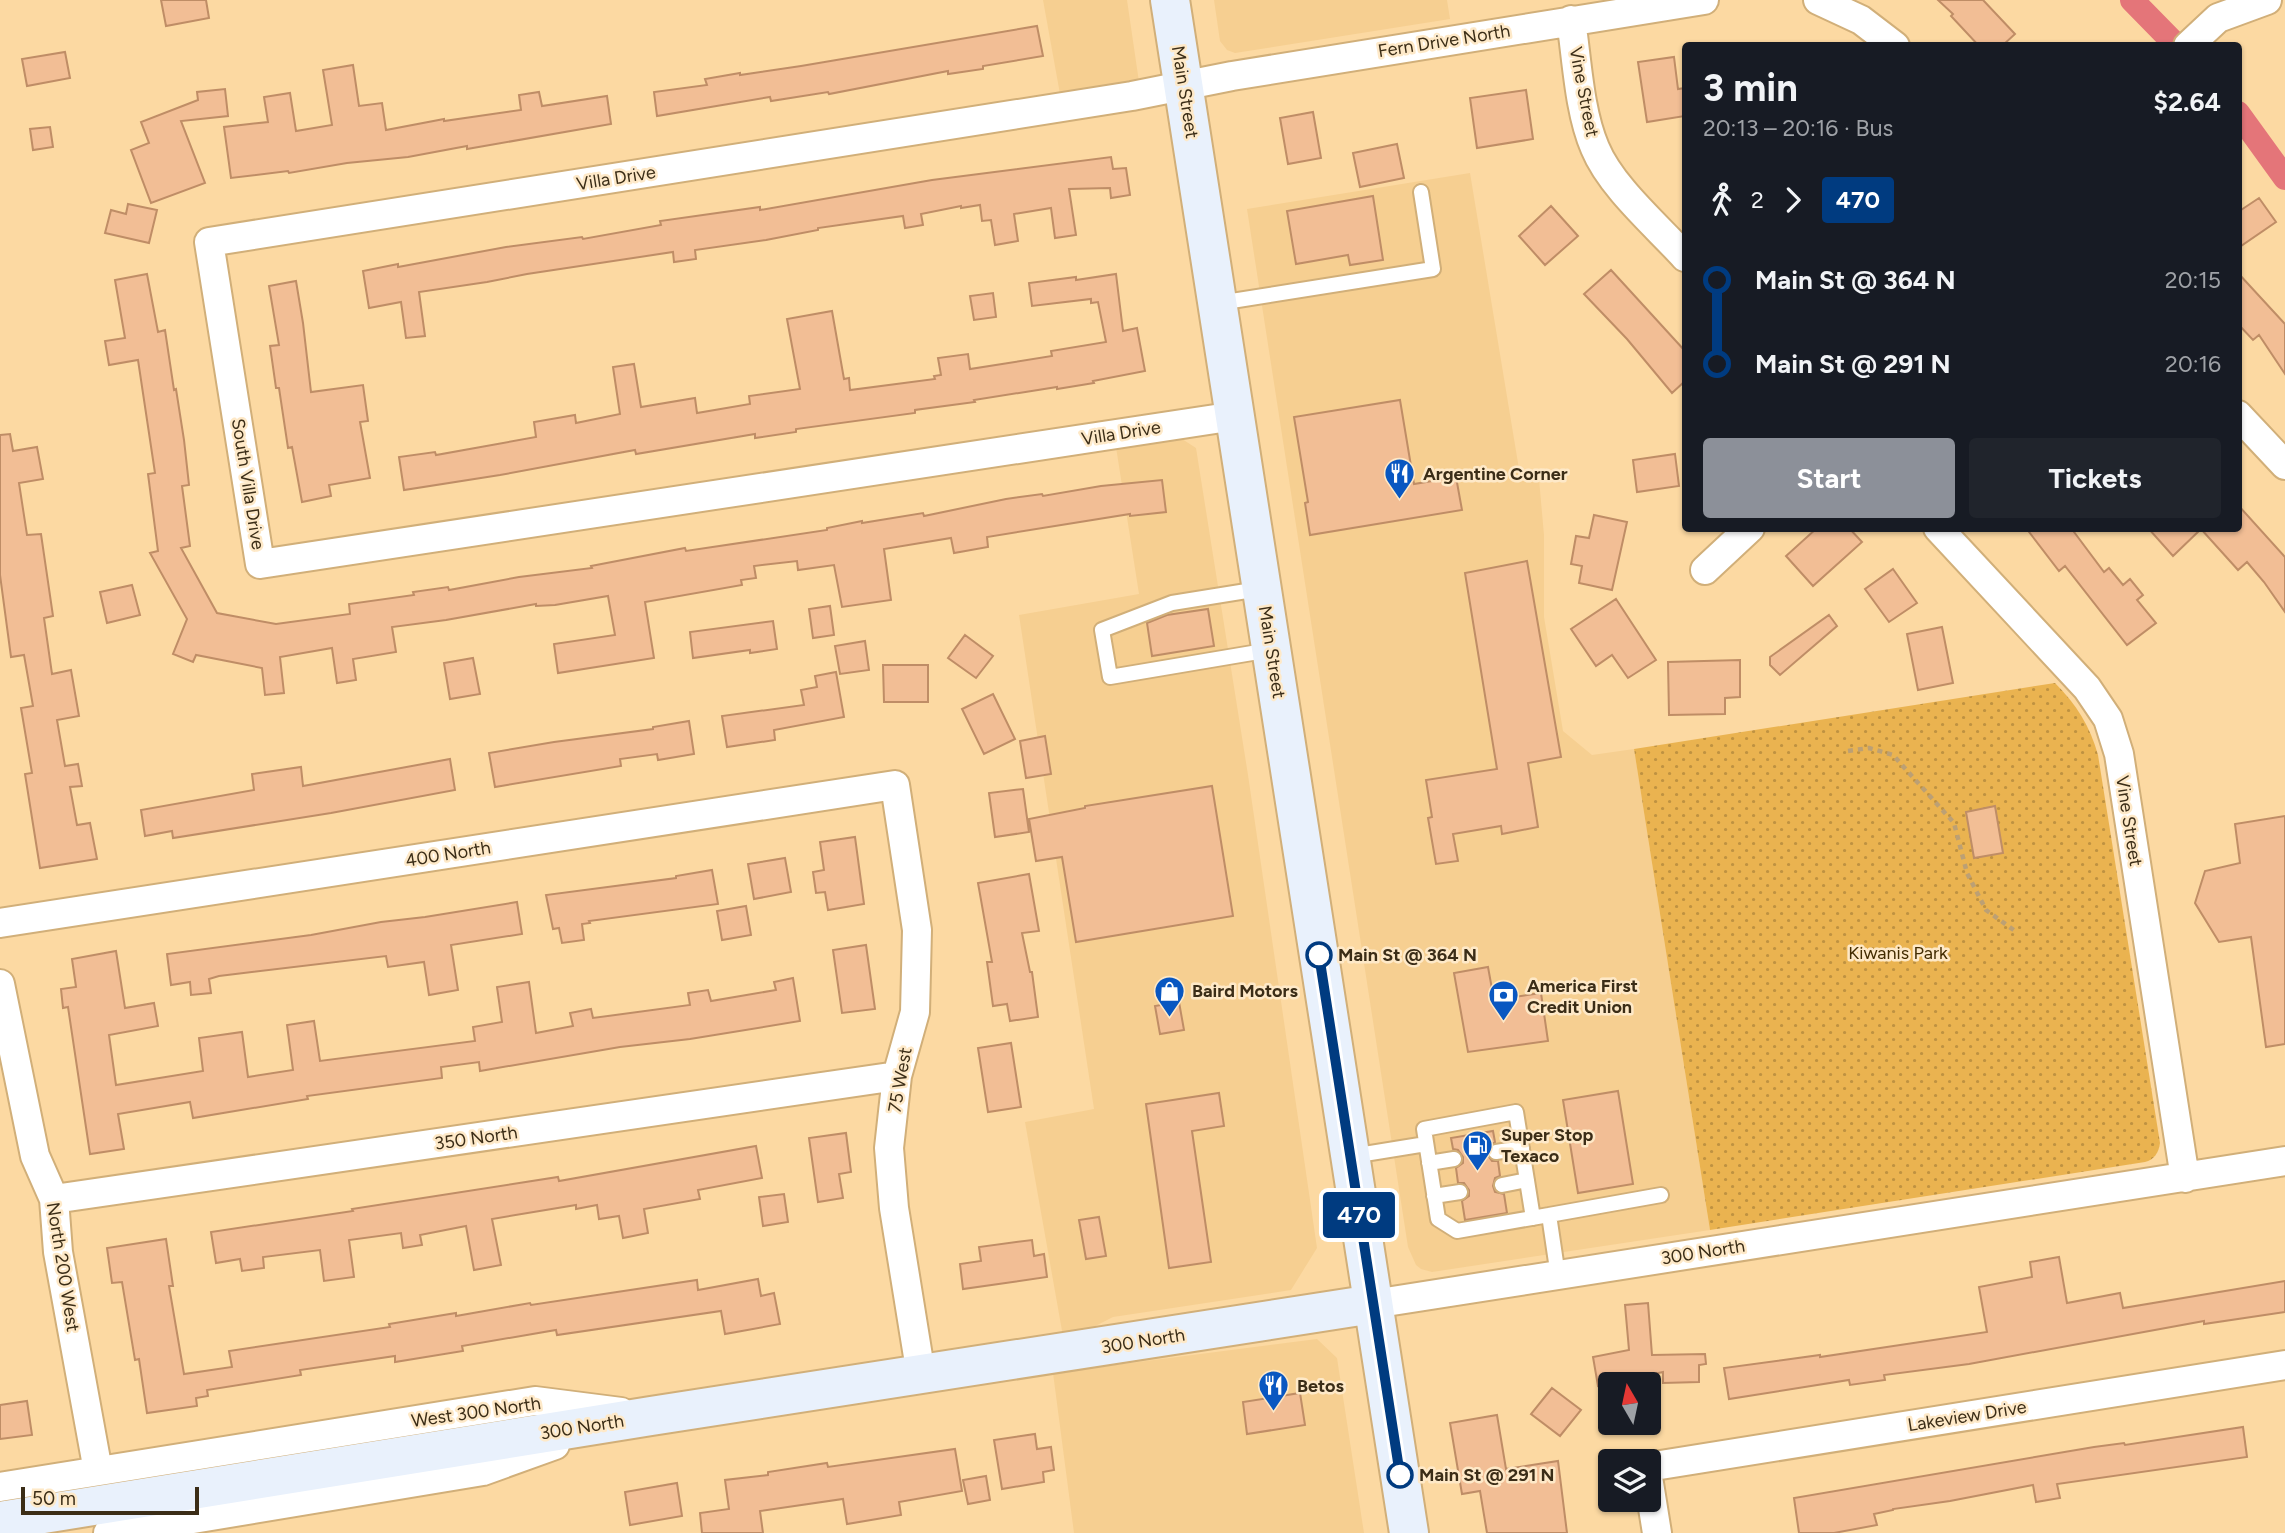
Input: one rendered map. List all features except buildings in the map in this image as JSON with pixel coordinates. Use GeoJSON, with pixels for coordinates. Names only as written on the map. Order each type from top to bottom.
{"type":"FeatureCollection","features":[{"type":"Feature","properties":{"kind":"main road","name":"Main Street"},"geometry":{"type":"LineString","coordinates":[[1170,0],[1409,1533]]}},
{"type":"Feature","properties":{"kind":"main road","name":"300 North"},"geometry":{"type":"LineString","coordinates":[[0,1521],[1373,1304]]}},
{"type":"Feature","properties":{"kind":"street","name":"Fern Drive North"},"geometry":{"type":"LineString","coordinates":[[1184,85],[1704,0]]}},
{"type":"Feature","properties":{"kind":"street"},"geometry":{"type":"LineString","coordinates":[[1818,0],[1861,20],[1890,42]]}},
{"type":"Feature","properties":{"kind":"street"},"geometry":{"type":"LineString","coordinates":[[2195,39],[2218,18],[2267,0]]}},
{"type":"Feature","properties":{"kind":"street","name":"Vine Street"},"geometry":{"type":"LineString","coordinates":[[1571,20],[1585,113],[1594,147],[1616,182],[1682,254]]}},
{"type":"Feature","properties":{"kind":"street","name":"Villa Drive"},"geometry":{"type":"LineString","coordinates":[[235,403],[209,242],[1128,97],[1184,85]]}},
{"type":"Feature","properties":{"kind":"street","name":"South Villa Drive"},"geometry":{"type":"LineString","coordinates":[[235,403],[260,564]]}},
{"type":"Feature","properties":{"kind":"street","name":"Villa Drive"},"geometry":{"type":"LineString","coordinates":[[260,564],[1234,416]]}},
{"type":"Feature","properties":{"kind":"street"},"geometry":{"type":"LineString","coordinates":[[2242,419],[2285,465]]}},
{"type":"Feature","properties":{"kind":"street"},"geometry":{"type":"LineString","coordinates":[[1705,570],[1746,532]]}},
{"type":"Feature","properties":{"kind":"street","name":"Vine Street"},"geometry":{"type":"LineString","coordinates":[[1942,532],[2087,688],[2113,730],[2185,1178]]}},
{"type":"Feature","properties":{"kind":"street","name":"400 North"},"geometry":{"type":"LineString","coordinates":[[0,923],[895,785]]}},
{"type":"Feature","properties":{"kind":"street","name":"75 West"},"geometry":{"type":"LineString","coordinates":[[895,785],[917,930],[915,1012],[897,1076],[889,1147],[894,1209],[921,1375]]}},
{"type":"Feature","properties":{"kind":"street","name":"North 200 West"},"geometry":{"type":"LineString","coordinates":[[0,984],[34,1156],[54,1199],[58,1252],[98,1471]]}},
{"type":"Feature","properties":{"kind":"street","name":"350 North"},"geometry":{"type":"LineString","coordinates":[[54,1199],[897,1076]]}},
{"type":"Feature","properties":{"kind":"street","name":"300 North"},"geometry":{"type":"LineString","coordinates":[[1373,1304],[2285,1161]]}},
{"type":"Feature","properties":{"kind":"street","name":"Lakeview Drive"},"geometry":{"type":"LineString","coordinates":[[1661,1465],[2285,1365]]}},
{"type":"Feature","properties":{"kind":"street","name":"West 300 North"},"geometry":{"type":"LineString","coordinates":[[0,1486],[536,1401],[651,1416]]}},
{"type":"Feature","properties":{"kind":"street"},"geometry":{"type":"LineString","coordinates":[[110,1533],[483,1471],[533,1451],[651,1416]]}},
{"type":"Feature","properties":{"kind":"street"},"geometry":{"type":"LineString","coordinates":[[1654,1512],[1657,1533]]}},
{"type":"Feature","properties":{"kind":"lane"},"geometry":{"type":"LineString","coordinates":[[1217,303],[1433,269],[1421,192]]}},
{"type":"Feature","properties":{"kind":"lane"},"geometry":{"type":"LineString","coordinates":[[1262,589],[1172,603],[1102,630],[1111,677],[1271,650]]}},
{"type":"Feature","properties":{"kind":"lane"},"geometry":{"type":"LineString","coordinates":[[1533,1218],[1516,1112],[1424,1129],[1438,1219],[1457,1231],[1533,1218],[1661,1195]]}},
{"type":"Feature","properties":{"kind":"lane"},"geometry":{"type":"LineString","coordinates":[[1350,1156],[1426,1144]]}},
{"type":"Feature","properties":{"kind":"lane"},"geometry":{"type":"LineString","coordinates":[[1496,1152],[1522,1148]]}},
{"type":"Feature","properties":{"kind":"lane"},"geometry":{"type":"LineString","coordinates":[[1429,1163],[1454,1159]]}},
{"type":"Feature","properties":{"kind":"lane"},"geometry":{"type":"LineString","coordinates":[[1502,1185],[1527,1180]]}},
{"type":"Feature","properties":{"kind":"lane"},"geometry":{"type":"LineString","coordinates":[[1434,1196],[1460,1192]]}},
{"type":"Feature","properties":{"kind":"lane"},"geometry":{"type":"LineString","coordinates":[[1549,1215],[1558,1276]]}},
{"type":"Feature","properties":{"kind":"path"},"geometry":{"type":"LineString","coordinates":[[1848,751],[1868,748],[1893,755],[1954,823],[1967,873],[1986,910],[2015,931]]}},
{"type":"Feature","properties":{"kind":"shaded area"},"geometry":{"type":"Polygon","coordinates":[[[1043,0],[1127,0],[1139,82],[1060,94],[1043,0]]]}},
{"type":"Feature","properties":{"kind":"shaded area"},"geometry":{"type":"Polygon","coordinates":[[[1214,0],[1447,0],[1450,19],[1235,53],[1227,50],[1220,41],[1214,0]]]}},
{"type":"Feature","properties":{"kind":"shaded area"},"geometry":{"type":"Polygon","coordinates":[[[1470,173],[1521,481],[1539,479],[1544,535],[1544,617],[1563,731],[1592,755],[1634,749],[1710,1230],[1432,1272],[1416,1265],[1408,1247],[1247,209],[1470,173]]]}},
{"type":"Feature","properties":{"kind":"shaded area"},"geometry":{"type":"Polygon","coordinates":[[[1179,437],[1196,448],[1248,775],[1317,1248],[1291,1290],[1113,1317],[1064,1342],[1025,1122],[1094,1109],[1019,615],[1139,594],[1116,447],[1179,437]]]}},
{"type":"Feature","properties":{"kind":"shaded area"},"geometry":{"type":"Polygon","coordinates":[[[1317,1339],[1337,1358],[1364,1533],[1074,1533],[1053,1373],[1317,1339]]]}},
{"type":"Feature","properties":{"kind":"green space","name":"Kiwanis Park"},"geometry":{"type":"Polygon","coordinates":[[[2055,683],[2081,716],[2098,755],[2160,1143],[2156,1155],[2145,1162],[1710,1230],[1634,749],[2055,683]]]}},
{"type":"Feature","properties":{"kind":"waterway"},"geometry":{"type":"LineString","coordinates":[[2132,0],[2173,42]]}},
{"type":"Feature","properties":{"kind":"waterway"},"geometry":{"type":"LineString","coordinates":[[2242,119],[2285,178]]}},
{"type":"Feature","properties":{"kind":"bus line","name":"470"},"geometry":{"type":"LineString","coordinates":[[1319,955],[1400,1475]]}},
{"type":"Feature","properties":{"kind":"place","name":"Argentine Corner"},"geometry":{"type":"Point","coordinates":[1400,501]}},
{"type":"Feature","properties":{"kind":"place","name":"Main St @ 364 N"},"geometry":{"type":"Point","coordinates":[1319,955]}},
{"type":"Feature","properties":{"kind":"place","name":"Baird Motors"},"geometry":{"type":"Point","coordinates":[1169,1018]}},
{"type":"Feature","properties":{"kind":"place","name":"America First Credit Union"},"geometry":{"type":"Point","coordinates":[1504,1023]}},
{"type":"Feature","properties":{"kind":"place","name":"Super Stop Texaco"},"geometry":{"type":"Point","coordinates":[1478,1172]}},
{"type":"Feature","properties":{"kind":"place","name":"Betos"},"geometry":{"type":"Point","coordinates":[1274,1413]}},
{"type":"Feature","properties":{"kind":"place","name":"Main St @ 291 N"},"geometry":{"type":"Point","coordinates":[1400,1475]}}]}
